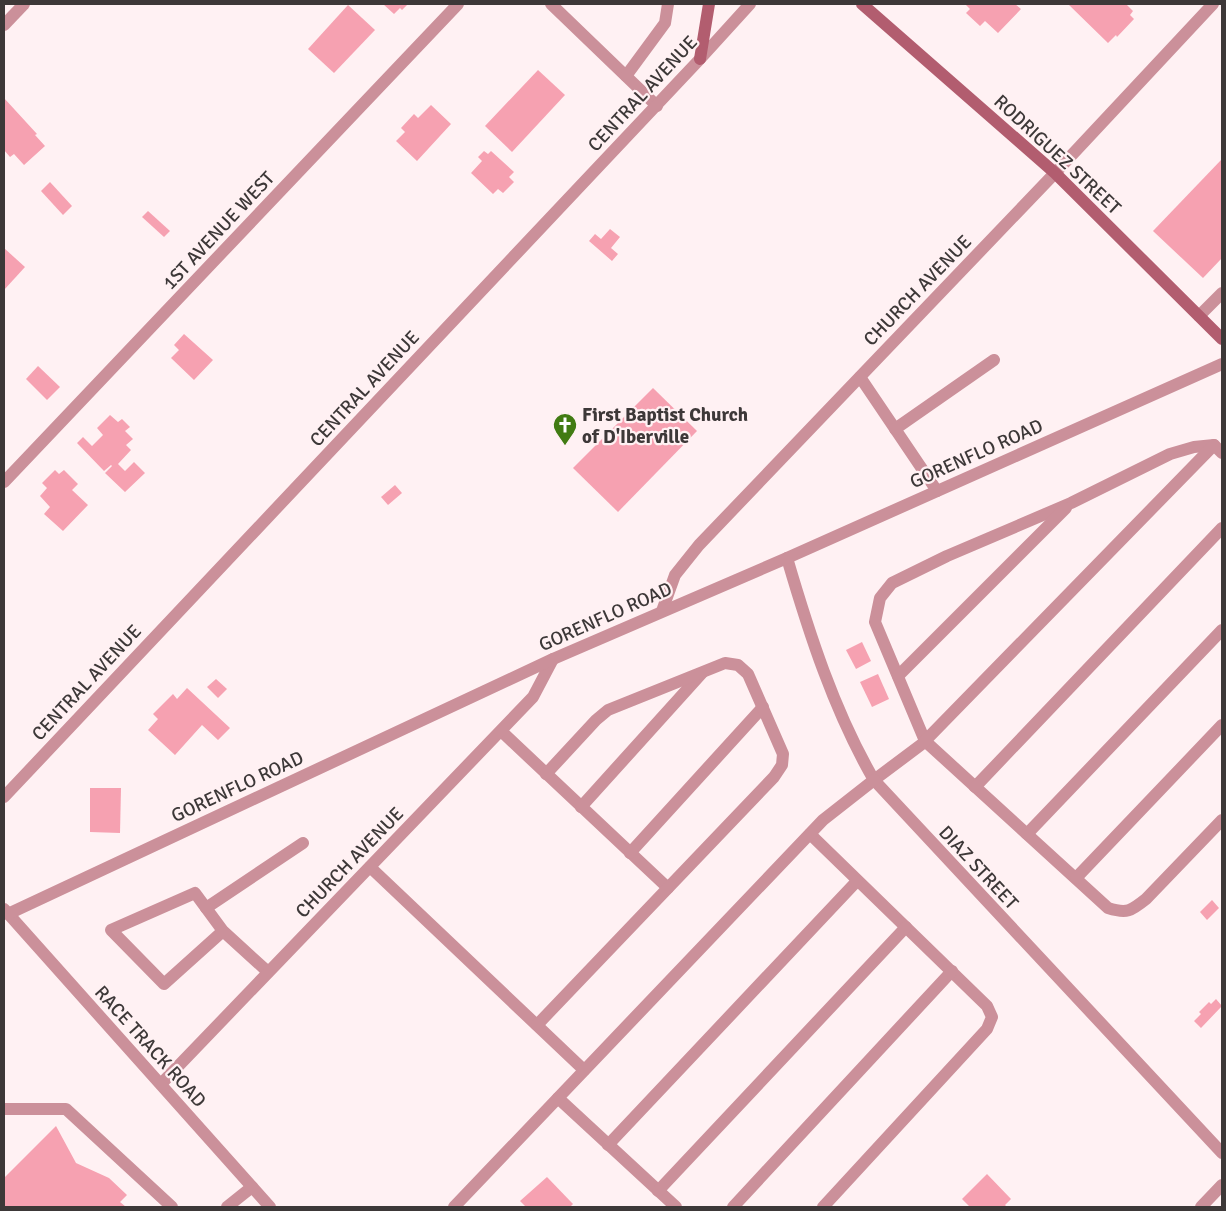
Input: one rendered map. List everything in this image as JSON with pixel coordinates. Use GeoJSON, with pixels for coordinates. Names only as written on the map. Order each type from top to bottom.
{"type":"FeatureCollection","features":[{"type":"Feature","properties":{"kind":"main road"},"geometry":{"type":"LineString","coordinates":[[700,59],[709,4]]}},
{"type":"Feature","properties":{"kind":"main road","name":"RODRIGUEZ STREET"},"geometry":{"type":"LineString","coordinates":[[862,4],[1055,173],[1222,339]]}},
{"type":"Feature","properties":{"kind":"street"},"geometry":{"type":"LineString","coordinates":[[4,25],[24,4]]}},
{"type":"Feature","properties":{"kind":"street","name":"1ST AVENUE WEST"},"geometry":{"type":"LineString","coordinates":[[4,482],[458,4]]}},
{"type":"Feature","properties":{"kind":"street"},"geometry":{"type":"LineString","coordinates":[[551,4],[656,106]]}},
{"type":"Feature","properties":{"kind":"street"},"geometry":{"type":"LineString","coordinates":[[626,76],[665,23],[668,4]]}},
{"type":"Feature","properties":{"kind":"street","name":"CENTRAL AVENUE"},"geometry":{"type":"LineString","coordinates":[[4,796],[656,106],[750,4]]}},
{"type":"Feature","properties":{"kind":"street","name":"CHURCH AVENUE"},"geometry":{"type":"LineString","coordinates":[[662,611],[675,575],[699,545],[1214,4]]}},
{"type":"Feature","properties":{"kind":"street"},"geometry":{"type":"LineString","coordinates":[[1199,316],[1222,293]]}},
{"type":"Feature","properties":{"kind":"street"},"geometry":{"type":"LineString","coordinates":[[895,429],[994,360]]}},
{"type":"Feature","properties":{"kind":"street","name":"GORENFLO ROAD"},"geometry":{"type":"LineString","coordinates":[[6,911],[553,659],[787,558],[1222,364]]}},
{"type":"Feature","properties":{"kind":"street"},"geometry":{"type":"LineString","coordinates":[[860,377],[937,491]]}},
{"type":"Feature","properties":{"kind":"street"},"geometry":{"type":"LineString","coordinates":[[1218,449],[1194,447],[1170,454],[1071,502],[947,556],[892,583],[880,598],[875,622],[925,741],[1108,908],[1120,912],[1132,910],[1146,899],[1222,820]]}},
{"type":"Feature","properties":{"kind":"street"},"geometry":{"type":"LineString","coordinates":[[454,1207],[823,820],[925,741],[1218,449]]}},
{"type":"Feature","properties":{"kind":"street"},"geometry":{"type":"LineString","coordinates":[[898,676],[1071,502]]}},
{"type":"Feature","properties":{"kind":"street"},"geometry":{"type":"LineString","coordinates":[[975,787],[1222,528]]}},
{"type":"Feature","properties":{"kind":"street","name":"DIAZ STREET"},"geometry":{"type":"LineString","coordinates":[[787,558],[804,618],[832,692],[862,760],[874,780],[1222,1153]]}},
{"type":"Feature","properties":{"kind":"street"},"geometry":{"type":"LineString","coordinates":[[1027,834],[1222,630]]}},
{"type":"Feature","properties":{"kind":"street","name":"CHURCH AVENUE"},"geometry":{"type":"LineString","coordinates":[[160,1084],[533,697],[553,659]]}},
{"type":"Feature","properties":{"kind":"street"},"geometry":{"type":"LineString","coordinates":[[537,1025],[774,777],[782,765],[783,754],[748,674],[738,665],[725,663],[608,710],[596,720],[546,774]]}},
{"type":"Feature","properties":{"kind":"street"},"geometry":{"type":"LineString","coordinates":[[581,807],[704,672]]}},
{"type":"Feature","properties":{"kind":"street"},"geometry":{"type":"LineString","coordinates":[[630,853],[763,707]]}},
{"type":"Feature","properties":{"kind":"street"},"geometry":{"type":"LineString","coordinates":[[1076,878],[1222,725]]}},
{"type":"Feature","properties":{"kind":"street"},"geometry":{"type":"LineString","coordinates":[[501,731],[668,888]]}},
{"type":"Feature","properties":{"kind":"street"},"geometry":{"type":"LineString","coordinates":[[810,834],[988,1006],[992,1017],[987,1029],[823,1207]]}},
{"type":"Feature","properties":{"kind":"street"},"geometry":{"type":"LineString","coordinates":[[206,908],[303,843]]}},
{"type":"Feature","properties":{"kind":"street"},"geometry":{"type":"LineString","coordinates":[[370,867],[584,1070]]}},
{"type":"Feature","properties":{"kind":"street"},"geometry":{"type":"LineString","coordinates":[[608,1144],[857,881]]}},
{"type":"Feature","properties":{"kind":"street"},"geometry":{"type":"LineString","coordinates":[[223,931],[164,984],[111,930],[195,894],[223,931],[268,972]]}},
{"type":"Feature","properties":{"kind":"street","name":"RACE TRACK ROAD"},"geometry":{"type":"LineString","coordinates":[[6,911],[270,1207]]}},
{"type":"Feature","properties":{"kind":"street"},"geometry":{"type":"LineString","coordinates":[[658,1191],[906,927]]}},
{"type":"Feature","properties":{"kind":"street"},"geometry":{"type":"LineString","coordinates":[[733,1207],[952,971]]}},
{"type":"Feature","properties":{"kind":"street"},"geometry":{"type":"LineString","coordinates":[[558,1098],[676,1207]]}},
{"type":"Feature","properties":{"kind":"street"},"geometry":{"type":"LineString","coordinates":[[4,1109],[66,1109],[172,1207]]}},
{"type":"Feature","properties":{"kind":"street"},"geometry":{"type":"LineString","coordinates":[[1200,1207],[1222,1185]]}},
{"type":"Feature","properties":{"kind":"street"},"geometry":{"type":"LineString","coordinates":[[228,1207],[252,1187]]}},
{"type":"Feature","properties":{"kind":"building"},"geometry":{"type":"Polygon","coordinates":[[[383,4],[408,4],[394,14],[383,4]]]}},
{"type":"Feature","properties":{"kind":"building"},"geometry":{"type":"Polygon","coordinates":[[[965,4],[1015,4],[1021,9],[998,33],[985,21],[980,26],[966,13],[970,9],[965,4]]]}},
{"type":"Feature","properties":{"kind":"building"},"geometry":{"type":"Polygon","coordinates":[[[1068,4],[1126,4],[1133,11],[1130,15],[1134,19],[1117,37],[1116,35],[1108,43],[1068,4]]]}},
{"type":"Feature","properties":{"kind":"building"},"geometry":{"type":"Polygon","coordinates":[[[348,5],[375,30],[334,73],[308,49],[348,5]]]}},
{"type":"Feature","properties":{"kind":"building"},"geometry":{"type":"Polygon","coordinates":[[[538,70],[565,95],[512,152],[485,126],[538,70]]]}},
{"type":"Feature","properties":{"kind":"building"},"geometry":{"type":"Polygon","coordinates":[[[4,98],[37,134],[35,135],[45,146],[24,165],[14,154],[10,157],[4,150],[4,98]]]}},
{"type":"Feature","properties":{"kind":"building"},"geometry":{"type":"Polygon","coordinates":[[[431,105],[451,124],[417,161],[396,141],[405,132],[401,128],[414,114],[418,118],[431,105]]]}},
{"type":"Feature","properties":{"kind":"building"},"geometry":{"type":"Polygon","coordinates":[[[484,151],[488,154],[491,151],[514,172],[509,177],[514,182],[503,193],[498,189],[493,194],[471,173],[482,161],[478,157],[484,151]]]}},
{"type":"Feature","properties":{"kind":"building"},"geometry":{"type":"Polygon","coordinates":[[[1222,159],[1222,258],[1203,278],[1153,231],[1222,159]]]}},
{"type":"Feature","properties":{"kind":"building"},"geometry":{"type":"Polygon","coordinates":[[[50,182],[72,206],[63,215],[41,191],[50,182]]]}},
{"type":"Feature","properties":{"kind":"building"},"geometry":{"type":"Polygon","coordinates":[[[148,211],[170,231],[164,237],[142,217],[148,211]]]}},
{"type":"Feature","properties":{"kind":"building"},"geometry":{"type":"Polygon","coordinates":[[[610,229],[620,237],[611,248],[618,254],[612,261],[589,241],[595,234],[601,239],[610,229]]]}},
{"type":"Feature","properties":{"kind":"building"},"geometry":{"type":"Polygon","coordinates":[[[4,248],[25,267],[4,290],[4,248]]]}},
{"type":"Feature","properties":{"kind":"building"},"geometry":{"type":"Polygon","coordinates":[[[184,334],[213,360],[194,380],[171,358],[179,350],[174,345],[184,334]]]}},
{"type":"Feature","properties":{"kind":"building"},"geometry":{"type":"Polygon","coordinates":[[[38,366],[60,387],[47,400],[26,379],[38,366]]]}},
{"type":"Feature","properties":{"kind":"building"},"geometry":{"type":"Polygon","coordinates":[[[653,388],[697,431],[618,512],[573,468],[653,388]]]}},
{"type":"Feature","properties":{"kind":"building"},"geometry":{"type":"Polygon","coordinates":[[[110,415],[118,422],[122,419],[130,427],[125,431],[133,439],[126,445],[131,450],[118,464],[125,471],[134,462],[145,473],[125,492],[105,473],[112,466],[104,471],[77,443],[83,437],[92,446],[103,435],[97,428],[110,415]]]}},
{"type":"Feature","properties":{"kind":"building"},"geometry":{"type":"Polygon","coordinates":[[[55,470],[59,474],[64,470],[78,484],[72,490],[88,505],[63,531],[44,514],[50,507],[40,496],[47,488],[42,483],[55,470]]]}},
{"type":"Feature","properties":{"kind":"building"},"geometry":{"type":"Polygon","coordinates":[[[395,485],[402,493],[388,505],[381,497],[395,485]]]}},
{"type":"Feature","properties":{"kind":"building"},"geometry":{"type":"Polygon","coordinates":[[[862,642],[871,661],[856,669],[846,650],[862,642]]]}},
{"type":"Feature","properties":{"kind":"building"},"geometry":{"type":"Polygon","coordinates":[[[878,674],[889,699],[872,707],[860,682],[878,674]]]}},
{"type":"Feature","properties":{"kind":"building"},"geometry":{"type":"Polygon","coordinates":[[[216,679],[227,689],[218,698],[207,687],[216,679]]]}},
{"type":"Feature","properties":{"kind":"building"},"geometry":{"type":"Polygon","coordinates":[[[187,688],[230,728],[218,740],[202,725],[175,755],[148,730],[158,719],[153,714],[173,694],[177,699],[187,688]]]}},
{"type":"Feature","properties":{"kind":"building"},"geometry":{"type":"Polygon","coordinates":[[[90,788],[121,788],[120,833],[90,832],[90,788]]]}},
{"type":"Feature","properties":{"kind":"building"},"geometry":{"type":"Polygon","coordinates":[[[1212,900],[1219,908],[1207,920],[1200,912],[1212,900]]]}},
{"type":"Feature","properties":{"kind":"building"},"geometry":{"type":"Polygon","coordinates":[[[1216,999],[1222,1006],[1201,1028],[1194,1021],[1201,1014],[1199,1012],[1209,1002],[1211,1004],[1216,999]]]}},
{"type":"Feature","properties":{"kind":"building"},"geometry":{"type":"Polygon","coordinates":[[[56,1126],[76,1163],[109,1178],[127,1195],[120,1202],[126,1207],[4,1207],[4,1178],[56,1126]]]}},
{"type":"Feature","properties":{"kind":"building"},"geometry":{"type":"Polygon","coordinates":[[[987,1174],[1011,1199],[1005,1205],[1007,1207],[967,1207],[969,1206],[962,1199],[987,1174]]]}},
{"type":"Feature","properties":{"kind":"building"},"geometry":{"type":"Polygon","coordinates":[[[547,1177],[573,1204],[570,1207],[526,1207],[520,1201],[547,1177]]]}},
{"type":"Feature","properties":{"kind":"place","name":"First Baptist Church of D'Iberville"},"geometry":{"type":"Point","coordinates":[565,446]}}]}
